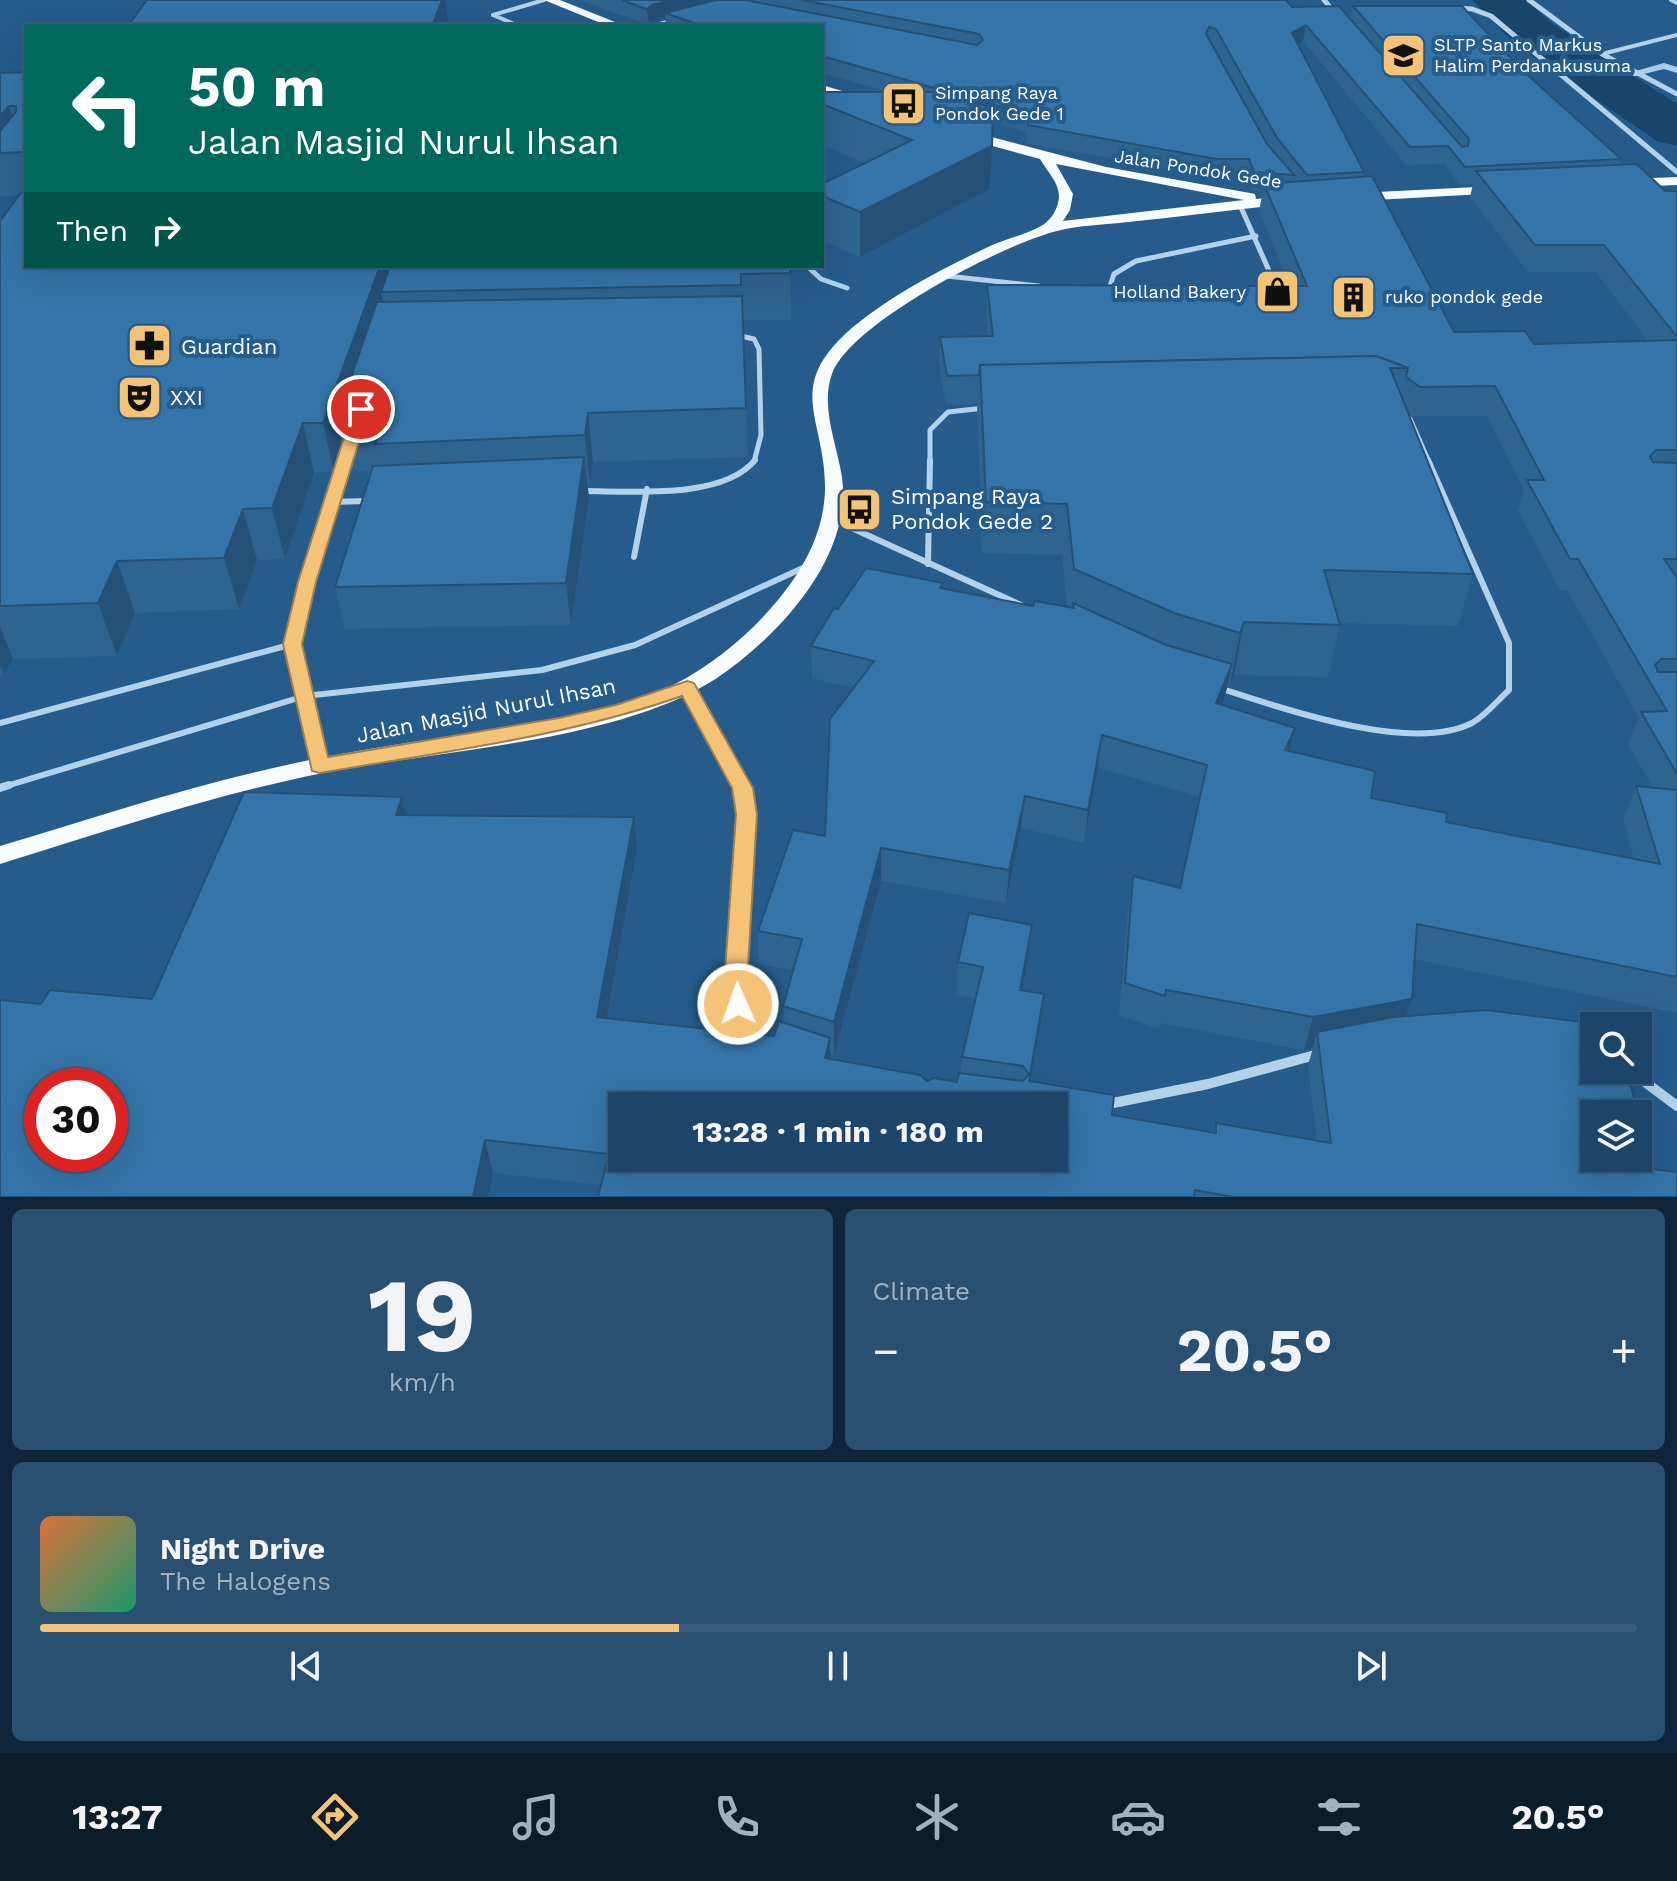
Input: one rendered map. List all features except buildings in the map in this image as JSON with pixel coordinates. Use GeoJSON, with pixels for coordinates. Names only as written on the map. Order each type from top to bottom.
{"type":"FeatureCollection","features":[{"type":"Feature","properties":{"kind":"main road"},"geometry":{"type":"LineString","coordinates":[[547,0],[613,24]]}},
{"type":"Feature","properties":{"kind":"main road"},"geometry":{"type":"LineString","coordinates":[[824,91],[873,105]]}},
{"type":"Feature","properties":{"kind":"main road","name":"Jalan Pondok Gede"},"geometry":{"type":"LineString","coordinates":[[944,128],[1046,160],[1237,200]]}},
{"type":"Feature","properties":{"kind":"main road"},"geometry":{"type":"LineString","coordinates":[[1046,160],[1063,180],[1067,195],[1063,213],[1048,229]]}},
{"type":"Feature","properties":{"kind":"main road"},"geometry":{"type":"LineString","coordinates":[[1614,184],[1677,181]]}},
{"type":"Feature","properties":{"kind":"main road"},"geometry":{"type":"LineString","coordinates":[[1348,197],[1521,189]]}},
{"type":"Feature","properties":{"kind":"main road","name":"Jalan Masjid Nurul Ihsan"},"geometry":{"type":"LineString","coordinates":[[0,855],[201,795],[320,766],[559,725],[620,710],[687,687],[740,651],[787,606],[813,563],[829,518],[834,489],[820,384],[825,368],[838,347],[858,328],[943,276],[1048,229],[1237,200],[1284,200]]}},
{"type":"Feature","properties":{"kind":"street"},"geometry":{"type":"LineString","coordinates":[[1324,0],[1343,22]]}},
{"type":"Feature","properties":{"kind":"street"},"geometry":{"type":"LineString","coordinates":[[1529,0],[1602,54],[1677,94]]}},
{"type":"Feature","properties":{"kind":"street"},"geometry":{"type":"LineString","coordinates":[[1448,8],[1472,9],[1491,16],[1677,172]]}},
{"type":"Feature","properties":{"kind":"street"},"geometry":{"type":"LineString","coordinates":[[1333,10],[1347,10]]}},
{"type":"Feature","properties":{"kind":"street"},"geometry":{"type":"LineString","coordinates":[[662,24],[684,18]]}},
{"type":"Feature","properties":{"kind":"street"},"geometry":{"type":"LineString","coordinates":[[687,687],[742,788],[747,814],[736,985],[745,1021],[758,1035],[772,1043]]}},
{"type":"Feature","properties":{"kind":"street"},"geometry":{"type":"LineString","coordinates":[[1094,1105],[1165,1094],[1327,1053]]}},
{"type":"Feature","properties":{"kind":"street"},"geometry":{"type":"LineString","coordinates":[[1648,1084],[1677,1106]]}},
{"type":"Feature","properties":{"kind":"street"},"geometry":{"type":"LineString","coordinates":[[903,1197],[909,1172]]}},
{"type":"Feature","properties":{"kind":"lane"},"geometry":{"type":"LineString","coordinates":[[493,15],[547,0]]}},
{"type":"Feature","properties":{"kind":"lane"},"geometry":{"type":"LineString","coordinates":[[1671,0],[1677,3]]}},
{"type":"Feature","properties":{"kind":"lane"},"geometry":{"type":"LineString","coordinates":[[489,24],[493,15]]}},
{"type":"Feature","properties":{"kind":"lane"},"geometry":{"type":"LineString","coordinates":[[493,15],[514,24]]}},
{"type":"Feature","properties":{"kind":"lane"},"geometry":{"type":"LineString","coordinates":[[1602,54],[1677,35]]}},
{"type":"Feature","properties":{"kind":"lane"},"geometry":{"type":"LineString","coordinates":[[1237,200],[1256,236],[1269,280],[1250,292]]}},
{"type":"Feature","properties":{"kind":"lane"},"geometry":{"type":"LineString","coordinates":[[1108,293],[1114,274],[1123,266],[1256,236]]}},
{"type":"Feature","properties":{"kind":"lane"},"geometry":{"type":"LineString","coordinates":[[809,268],[821,279],[847,288]]}},
{"type":"Feature","properties":{"kind":"lane"},"geometry":{"type":"LineString","coordinates":[[943,276],[1050,287]]}},
{"type":"Feature","properties":{"kind":"lane"},"geometry":{"type":"LineString","coordinates":[[1093,291],[1123,293]]}},
{"type":"Feature","properties":{"kind":"lane"},"geometry":{"type":"LineString","coordinates":[[568,492],[730,481],[746,474],[755,463],[759,450],[757,343],[746,337],[721,335]]}},
{"type":"Feature","properties":{"kind":"lane"},"geometry":{"type":"LineString","coordinates":[[928,564],[930,430],[948,412],[996,408]]}},
{"type":"Feature","properties":{"kind":"lane"},"geometry":{"type":"LineString","coordinates":[[1207,684],[1280,707],[1395,733],[1469,725],[1509,690],[1509,643],[1407,415]]}},
{"type":"Feature","properties":{"kind":"lane"},"geometry":{"type":"LineString","coordinates":[[320,766],[293,644],[351,437]]}},
{"type":"Feature","properties":{"kind":"lane"},"geometry":{"type":"LineString","coordinates":[[634,557],[647,489]]}},
{"type":"Feature","properties":{"kind":"lane"},"geometry":{"type":"LineString","coordinates":[[331,502],[378,500]]}},
{"type":"Feature","properties":{"kind":"lane"},"geometry":{"type":"LineString","coordinates":[[829,518],[1023,606]]}},
{"type":"Feature","properties":{"kind":"lane"},"geometry":{"type":"LineString","coordinates":[[0,788],[305,696],[542,670],[635,645],[813,563]]}},
{"type":"Feature","properties":{"kind":"lane"},"geometry":{"type":"LineString","coordinates":[[0,723],[293,644]]}},
{"type":"Feature","properties":{"kind":"waterway"},"geometry":{"type":"LineString","coordinates":[[1497,0],[1535,35],[1677,129]]}},
{"type":"Feature","properties":{"kind":"waterway"},"geometry":{"type":"LineString","coordinates":[[1604,81],[1664,66],[1677,70]]}},
{"type":"Feature","properties":{"kind":"place","name":"SLTP Santo Markus Halim Perdanakusuma"},"geometry":{"type":"Point","coordinates":[1403,55]}},
{"type":"Feature","properties":{"kind":"place","name":"Simpang Raya Pondok Gede 1"},"geometry":{"type":"Point","coordinates":[904,103]}},
{"type":"Feature","properties":{"kind":"place","name":"Holland Bakery"},"geometry":{"type":"Point","coordinates":[1277,292]}},
{"type":"Feature","properties":{"kind":"place","name":"ruko pondok gede"},"geometry":{"type":"Point","coordinates":[1354,297]}},
{"type":"Feature","properties":{"kind":"place","name":"Guardian"},"geometry":{"type":"Point","coordinates":[150,346]}},
{"type":"Feature","properties":{"kind":"place","name":"XXI"},"geometry":{"type":"Point","coordinates":[139,397]}},
{"type":"Feature","properties":{"kind":"place","name":"Simpang Raya Pondok Gede 2"},"geometry":{"type":"Point","coordinates":[860,509]}},
{"type":"Feature","properties":{"kind":"route"},"geometry":{"type":"LineString","coordinates":[[361,409],[307,582],[293,644],[320,766],[559,725],[620,710],[687,687],[742,788],[747,814],[736,985],[738,1004]]}}]}
